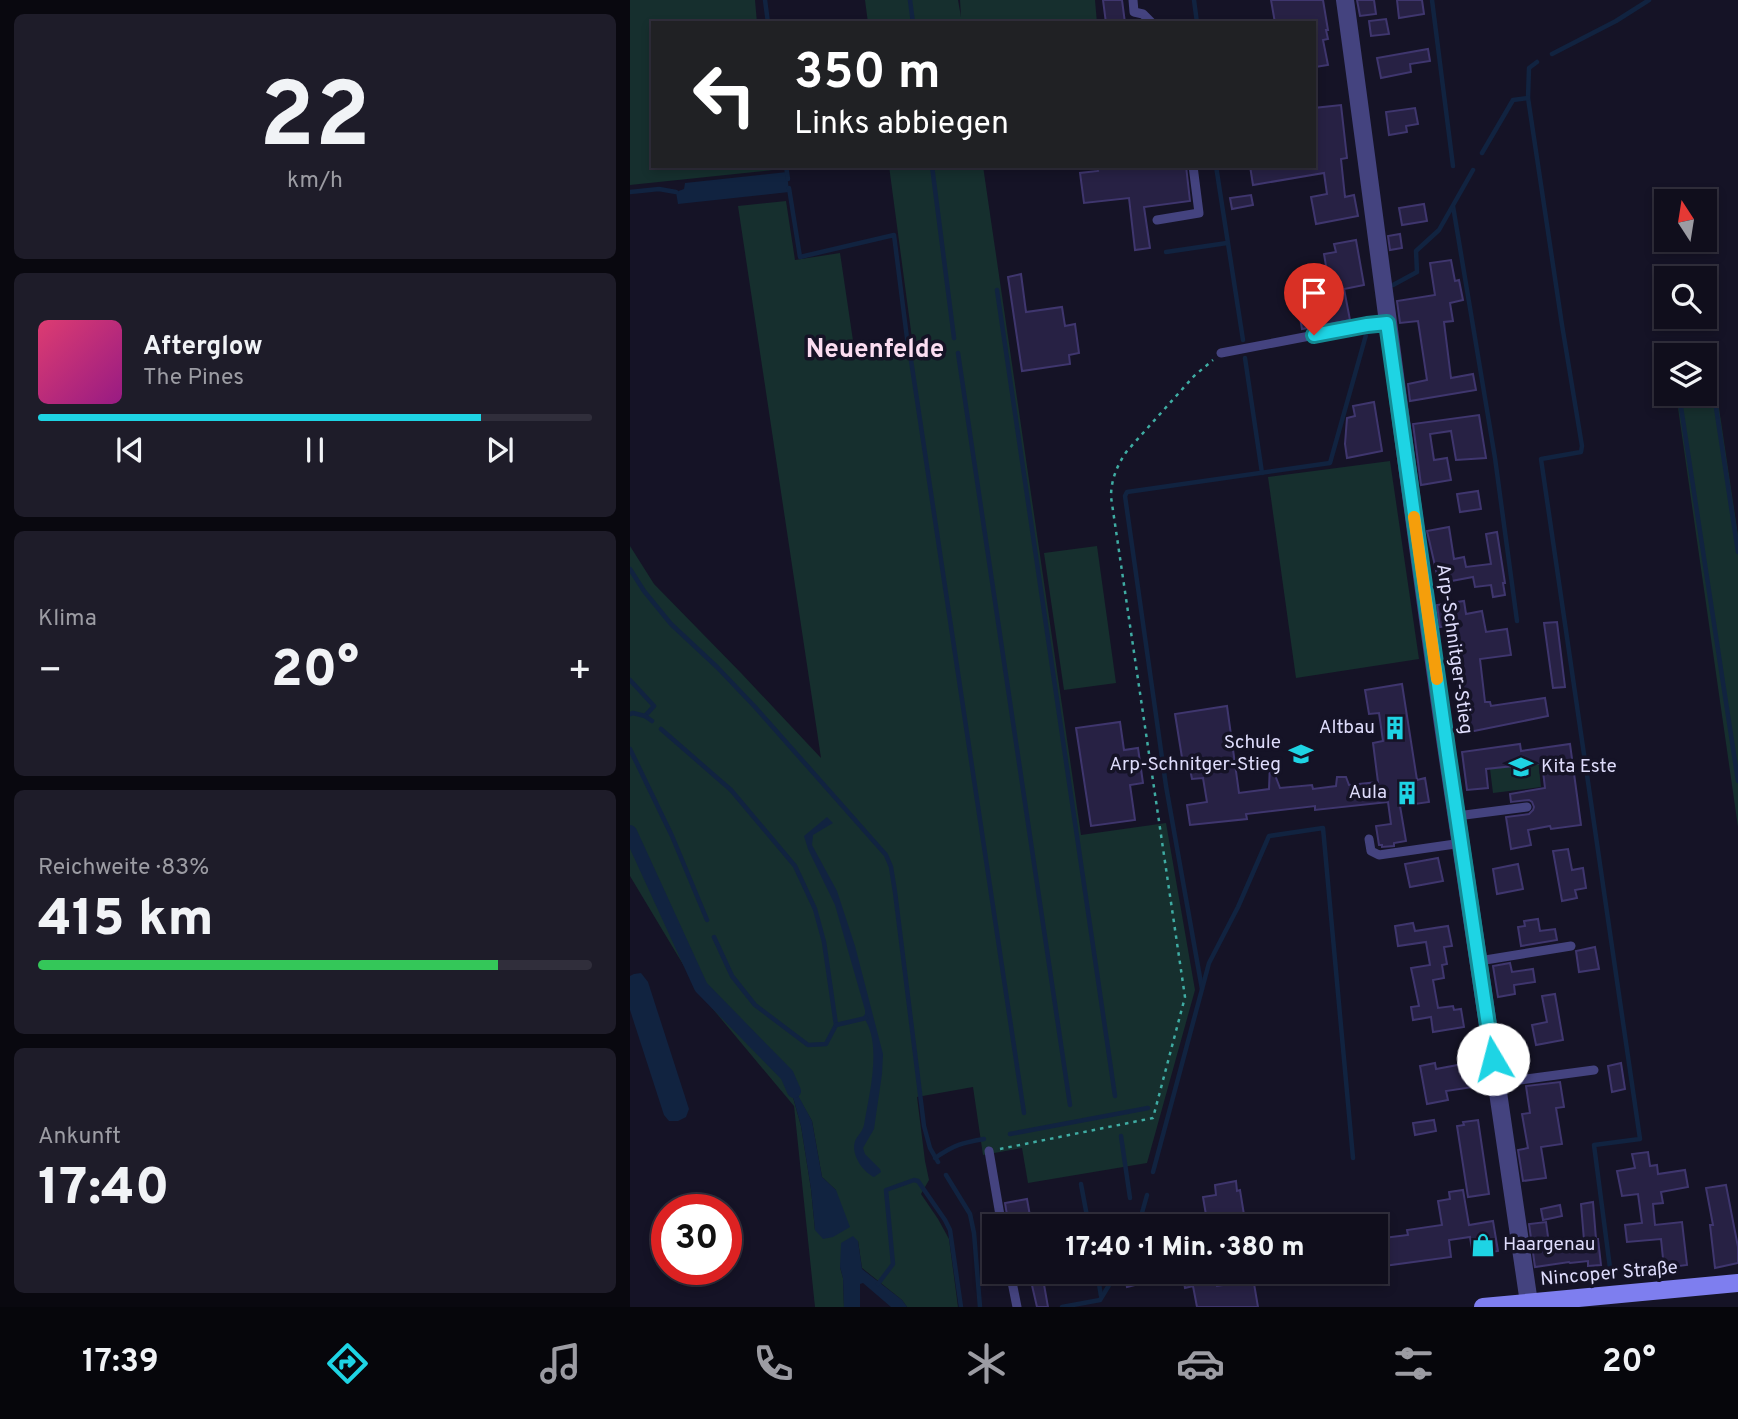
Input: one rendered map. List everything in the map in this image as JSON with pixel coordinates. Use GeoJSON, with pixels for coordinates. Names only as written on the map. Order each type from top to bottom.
{"type":"FeatureCollection","features":[{"type":"Feature","properties":{"kind":"main road","name":"Nincoper Straße"},"geometry":{"type":"LineString","coordinates":[[1483,1307],[1635,1300],[1738,1283]]}},
{"type":"Feature","properties":{"kind":"street","name":"Arp-Schnitger-Stieg"},"geometry":{"type":"LineString","coordinates":[[1345,0],[1387,323],[1529,1303]]}},
{"type":"Feature","properties":{"kind":"lane"},"geometry":{"type":"LineString","coordinates":[[1133,0],[1134,12],[1143,13],[1150,21]]}},
{"type":"Feature","properties":{"kind":"lane"},"geometry":{"type":"LineString","coordinates":[[1157,220],[1199,213],[1193,168]]}},
{"type":"Feature","properties":{"kind":"lane"},"geometry":{"type":"LineString","coordinates":[[1221,353],[1387,323]]}},
{"type":"Feature","properties":{"kind":"lane"},"geometry":{"type":"LineString","coordinates":[[1457,816],[1527,807]]}},
{"type":"Feature","properties":{"kind":"lane"},"geometry":{"type":"LineString","coordinates":[[1369,839],[1371,851],[1379,855],[1462,843]]}},
{"type":"Feature","properties":{"kind":"lane"},"geometry":{"type":"LineString","coordinates":[[1479,961],[1571,946]]}},
{"type":"Feature","properties":{"kind":"lane"},"geometry":{"type":"LineString","coordinates":[[1497,1083],[1594,1070]]}},
{"type":"Feature","properties":{"kind":"lane"},"geometry":{"type":"LineString","coordinates":[[989,1151],[1000,1214]]}},
{"type":"Feature","properties":{"kind":"lane"},"geometry":{"type":"LineString","coordinates":[[1012,1284],[1017,1307]]}},
{"type":"Feature","properties":{"kind":"path"},"geometry":{"type":"LineString","coordinates":[[989,1151],[1153,1118],[1185,997],[1111,485],[1127,451],[1194,376],[1221,353]]}},
{"type":"Feature","properties":{"kind":"green space"},"geometry":{"type":"Polygon","coordinates":[[[630,0],[755,0],[757,21],[651,21],[651,168],[773,170],[630,185],[630,0]]]}},
{"type":"Feature","properties":{"kind":"green space"},"geometry":{"type":"Polygon","coordinates":[[[865,0],[958,0],[961,17],[960,0],[1095,0],[1097,21],[868,21],[865,0]]]}},
{"type":"Feature","properties":{"kind":"green space"},"geometry":{"type":"Polygon","coordinates":[[[889,168],[983,168],[1081,835],[1166,823],[1195,990],[1147,1163],[1028,1183],[1022,1148],[983,1155],[973,1087],[917,1097],[929,1180],[921,1194],[949,1239],[958,1307],[907,1307],[862,1268],[858,1241],[840,1267],[844,1307],[815,1307],[794,1106],[702,996],[630,876],[630,546],[654,584],[821,758],[738,206],[786,201],[795,260],[840,253],[855,354],[913,346],[889,168]],[[788,1079],[801,1126],[815,1230],[836,1190],[822,1177],[812,1121],[788,1079]]]}},
{"type":"Feature","properties":{"kind":"green space"},"geometry":{"type":"Polygon","coordinates":[[[1717,395],[1738,535],[1738,827],[1678,406],[1717,406],[1717,395]]]}},
{"type":"Feature","properties":{"kind":"green space"},"geometry":{"type":"Polygon","coordinates":[[[1390,461],[1419,659],[1296,678],[1268,477],[1390,461]]]}},
{"type":"Feature","properties":{"kind":"green space"},"geometry":{"type":"Polygon","coordinates":[[[1097,546],[1116,683],[1064,690],[1044,553],[1097,546]]]}},
{"type":"Feature","properties":{"kind":"green space"},"geometry":{"type":"Polygon","coordinates":[[[1538,758],[1541,787],[1493,793],[1490,769],[1522,765],[1538,758]]]}},
{"type":"Feature","properties":{"kind":"water"},"geometry":{"type":"Polygon","coordinates":[[[787,172],[789,192],[678,204],[676,192],[684,189],[685,183],[787,172]]]}},
{"type":"Feature","properties":{"kind":"water"},"geometry":{"type":"Polygon","coordinates":[[[827,817],[833,823],[813,835],[812,845],[837,891],[855,946],[883,1054],[874,1129],[863,1148],[865,1154],[880,1169],[881,1172],[874,1177],[862,1166],[854,1150],[856,1139],[864,1125],[869,1099],[873,1069],[872,1040],[863,1017],[865,1010],[835,905],[804,836],[827,817]]]}},
{"type":"Feature","properties":{"kind":"water"},"geometry":{"type":"Polygon","coordinates":[[[641,973],[648,982],[689,1109],[686,1117],[678,1121],[669,1121],[664,1115],[630,1010],[630,976],[641,973]]]}},
{"type":"Feature","properties":{"kind":"water"},"geometry":{"type":"Polygon","coordinates":[[[787,1075],[812,1121],[822,1177],[836,1190],[850,1227],[833,1237],[823,1239],[815,1230],[801,1126],[787,1075]]]}},
{"type":"Feature","properties":{"kind":"water"},"geometry":{"type":"Polygon","coordinates":[[[853,1236],[858,1241],[862,1269],[902,1300],[907,1307],[891,1307],[863,1283],[860,1284],[860,1307],[844,1307],[840,1267],[841,1243],[853,1236]]]}},
{"type":"Feature","properties":{"kind":"building"},"geometry":{"type":"Polygon","coordinates":[[[1103,0],[1122,0],[1125,21],[1106,21],[1103,0]]]}},
{"type":"Feature","properties":{"kind":"building"},"geometry":{"type":"Polygon","coordinates":[[[1271,0],[1323,0],[1328,39],[1323,40],[1328,65],[1316,67],[1316,21],[1275,21],[1271,0]]]}},
{"type":"Feature","properties":{"kind":"building"},"geometry":{"type":"Polygon","coordinates":[[[1357,0],[1374,0],[1376,14],[1360,16],[1357,0]]]}},
{"type":"Feature","properties":{"kind":"building"},"geometry":{"type":"Polygon","coordinates":[[[1397,0],[1422,0],[1424,14],[1399,18],[1397,0]]]}},
{"type":"Feature","properties":{"kind":"building"},"geometry":{"type":"Polygon","coordinates":[[[1386,19],[1389,34],[1371,36],[1369,21],[1386,19]]]}},
{"type":"Feature","properties":{"kind":"building"},"geometry":{"type":"Polygon","coordinates":[[[1428,49],[1430,61],[1410,64],[1411,72],[1381,78],[1377,58],[1428,49]]]}},
{"type":"Feature","properties":{"kind":"building"},"geometry":{"type":"Polygon","coordinates":[[[1341,105],[1347,158],[1341,159],[1345,197],[1354,195],[1358,216],[1316,224],[1311,197],[1327,194],[1324,173],[1253,185],[1250,168],[1316,168],[1316,108],[1341,105]]]}},
{"type":"Feature","properties":{"kind":"building"},"geometry":{"type":"Polygon","coordinates":[[[1415,108],[1418,124],[1406,126],[1407,132],[1389,135],[1386,112],[1415,108]]]}},
{"type":"Feature","properties":{"kind":"building"},"geometry":{"type":"Polygon","coordinates":[[[1097,168],[1186,168],[1190,201],[1144,207],[1150,248],[1135,250],[1129,198],[1084,203],[1080,173],[1098,171],[1097,168]]]}},
{"type":"Feature","properties":{"kind":"building"},"geometry":{"type":"Polygon","coordinates":[[[1251,195],[1253,205],[1232,209],[1230,198],[1251,195]]]}},
{"type":"Feature","properties":{"kind":"building"},"geometry":{"type":"Polygon","coordinates":[[[1424,204],[1427,221],[1402,225],[1399,208],[1424,204]]]}},
{"type":"Feature","properties":{"kind":"building"},"geometry":{"type":"Polygon","coordinates":[[[1400,234],[1402,248],[1390,250],[1388,236],[1400,234]]]}},
{"type":"Feature","properties":{"kind":"building"},"geometry":{"type":"Polygon","coordinates":[[[1356,240],[1364,285],[1344,289],[1350,320],[1302,329],[1298,306],[1322,302],[1318,280],[1328,278],[1324,254],[1336,252],[1334,244],[1356,240]]]}},
{"type":"Feature","properties":{"kind":"building"},"geometry":{"type":"Polygon","coordinates":[[[1451,260],[1455,281],[1459,280],[1463,300],[1450,303],[1453,321],[1444,322],[1451,378],[1473,374],[1476,390],[1410,401],[1408,384],[1427,380],[1418,321],[1400,323],[1397,301],[1435,295],[1430,263],[1451,260]]]}},
{"type":"Feature","properties":{"kind":"building"},"geometry":{"type":"Polygon","coordinates":[[[1021,274],[1026,312],[1062,307],[1065,326],[1075,324],[1079,353],[1069,355],[1070,364],[1022,371],[1008,277],[1021,274]]]}},
{"type":"Feature","properties":{"kind":"building"},"geometry":{"type":"Polygon","coordinates":[[[1374,402],[1382,451],[1347,458],[1347,418],[1355,416],[1353,406],[1374,402]]]}},
{"type":"Feature","properties":{"kind":"building"},"geometry":{"type":"Polygon","coordinates":[[[1479,415],[1486,458],[1456,460],[1451,431],[1430,434],[1434,460],[1447,458],[1451,480],[1421,485],[1413,424],[1479,415]]]}},
{"type":"Feature","properties":{"kind":"building"},"geometry":{"type":"Polygon","coordinates":[[[1478,491],[1481,509],[1460,512],[1457,494],[1478,491]]]}},
{"type":"Feature","properties":{"kind":"building"},"geometry":{"type":"Polygon","coordinates":[[[1449,527],[1454,559],[1464,557],[1466,567],[1491,564],[1486,534],[1497,532],[1505,595],[1493,597],[1491,585],[1475,587],[1473,577],[1446,582],[1445,577],[1438,579],[1427,531],[1449,527]]]}},
{"type":"Feature","properties":{"kind":"building"},"geometry":{"type":"Polygon","coordinates":[[[1464,601],[1466,614],[1482,611],[1486,632],[1507,629],[1511,655],[1480,659],[1485,702],[1490,702],[1491,706],[1545,698],[1548,716],[1464,733],[1451,625],[1440,627],[1437,605],[1464,601]]]}},
{"type":"Feature","properties":{"kind":"building"},"geometry":{"type":"Polygon","coordinates":[[[1557,622],[1565,687],[1553,688],[1544,623],[1557,622]]]}},
{"type":"Feature","properties":{"kind":"building"},"geometry":{"type":"Polygon","coordinates":[[[1402,684],[1417,780],[1425,778],[1429,802],[1400,806],[1406,841],[1394,843],[1394,846],[1379,845],[1376,826],[1391,824],[1388,802],[1315,810],[1315,806],[1246,814],[1247,819],[1190,825],[1187,805],[1207,802],[1203,778],[1192,779],[1190,769],[1184,770],[1175,714],[1227,706],[1239,793],[1269,789],[1270,762],[1280,788],[1312,785],[1313,789],[1336,786],[1337,777],[1346,777],[1349,785],[1378,782],[1373,743],[1383,741],[1379,713],[1369,714],[1365,690],[1402,684]]]}},
{"type":"Feature","properties":{"kind":"building"},"geometry":{"type":"Polygon","coordinates":[[[1120,722],[1124,750],[1138,748],[1143,783],[1130,785],[1135,820],[1091,826],[1076,728],[1120,722]]]}},
{"type":"Feature","properties":{"kind":"building"},"geometry":{"type":"Polygon","coordinates":[[[1520,744],[1521,751],[1570,744],[1581,825],[1528,830],[1531,845],[1511,849],[1506,817],[1529,814],[1534,807],[1529,800],[1511,802],[1510,794],[1545,788],[1542,763],[1486,769],[1488,788],[1467,790],[1462,752],[1520,744]]]}},
{"type":"Feature","properties":{"kind":"building"},"geometry":{"type":"Polygon","coordinates":[[[1568,849],[1572,870],[1583,868],[1586,888],[1575,890],[1577,898],[1562,901],[1553,851],[1568,849]]]}},
{"type":"Feature","properties":{"kind":"building"},"geometry":{"type":"Polygon","coordinates":[[[1438,858],[1443,881],[1410,887],[1405,864],[1438,858]]]}},
{"type":"Feature","properties":{"kind":"building"},"geometry":{"type":"Polygon","coordinates":[[[1518,864],[1523,889],[1497,894],[1493,869],[1518,864]]]}},
{"type":"Feature","properties":{"kind":"building"},"geometry":{"type":"Polygon","coordinates":[[[1538,919],[1540,931],[1555,929],[1557,940],[1521,946],[1518,927],[1525,926],[1524,921],[1538,919]]]}},
{"type":"Feature","properties":{"kind":"building"},"geometry":{"type":"Polygon","coordinates":[[[1413,923],[1415,931],[1448,926],[1452,946],[1444,947],[1447,964],[1442,965],[1444,978],[1433,980],[1438,1008],[1453,1006],[1454,1010],[1461,1009],[1464,1027],[1433,1032],[1431,1017],[1413,1020],[1411,1007],[1419,1006],[1411,968],[1430,965],[1426,942],[1398,946],[1395,926],[1413,923]]]}},
{"type":"Feature","properties":{"kind":"building"},"geometry":{"type":"Polygon","coordinates":[[[1595,947],[1599,969],[1579,972],[1576,951],[1595,947]]]}},
{"type":"Feature","properties":{"kind":"building"},"geometry":{"type":"Polygon","coordinates":[[[1510,963],[1512,972],[1533,969],[1535,982],[1514,985],[1515,994],[1498,997],[1493,966],[1510,963]]]}},
{"type":"Feature","properties":{"kind":"building"},"geometry":{"type":"Polygon","coordinates":[[[1555,994],[1563,1040],[1536,1045],[1532,1025],[1547,1022],[1542,996],[1555,994]]]}},
{"type":"Feature","properties":{"kind":"building"},"geometry":{"type":"Polygon","coordinates":[[[1435,1063],[1436,1069],[1463,1064],[1463,1069],[1470,1068],[1473,1087],[1446,1091],[1448,1100],[1427,1104],[1420,1066],[1435,1063]]]}},
{"type":"Feature","properties":{"kind":"building"},"geometry":{"type":"Polygon","coordinates":[[[1621,1063],[1625,1089],[1612,1092],[1608,1066],[1621,1063]]]}},
{"type":"Feature","properties":{"kind":"building"},"geometry":{"type":"Polygon","coordinates":[[[1560,1082],[1564,1107],[1556,1108],[1562,1144],[1541,1147],[1546,1178],[1523,1181],[1518,1150],[1528,1148],[1522,1114],[1530,1113],[1526,1086],[1560,1082]]]}},
{"type":"Feature","properties":{"kind":"building"},"geometry":{"type":"Polygon","coordinates":[[[1434,1120],[1436,1131],[1415,1135],[1413,1123],[1434,1120]]]}},
{"type":"Feature","properties":{"kind":"building"},"geometry":{"type":"Polygon","coordinates":[[[1478,1120],[1489,1194],[1468,1197],[1457,1126],[1464,1125],[1463,1122],[1478,1120]]]}},
{"type":"Feature","properties":{"kind":"building"},"geometry":{"type":"Polygon","coordinates":[[[1648,1152],[1650,1166],[1657,1165],[1658,1174],[1685,1170],[1688,1187],[1661,1192],[1663,1203],[1653,1204],[1655,1225],[1682,1222],[1687,1265],[1664,1268],[1661,1239],[1627,1242],[1625,1225],[1642,1223],[1638,1194],[1622,1196],[1617,1171],[1635,1168],[1632,1154],[1648,1152]]]}},
{"type":"Feature","properties":{"kind":"building"},"geometry":{"type":"Polygon","coordinates":[[[1236,1181],[1244,1214],[1206,1214],[1203,1197],[1216,1195],[1215,1185],[1236,1181]]]}},
{"type":"Feature","properties":{"kind":"building"},"geometry":{"type":"Polygon","coordinates":[[[1726,1185],[1738,1247],[1738,1263],[1715,1268],[1710,1225],[1713,1225],[1706,1188],[1726,1185]]]}},
{"type":"Feature","properties":{"kind":"building"},"geometry":{"type":"Polygon","coordinates":[[[1463,1190],[1469,1225],[1493,1221],[1498,1251],[1473,1255],[1470,1237],[1449,1240],[1451,1257],[1388,1265],[1388,1238],[1408,1235],[1407,1230],[1442,1225],[1438,1201],[1450,1199],[1449,1192],[1463,1190]]]}},
{"type":"Feature","properties":{"kind":"building"},"geometry":{"type":"Polygon","coordinates":[[[1027,1199],[1030,1214],[1007,1214],[1005,1203],[1027,1199]]]}},
{"type":"Feature","properties":{"kind":"building"},"geometry":{"type":"Polygon","coordinates":[[[1593,1202],[1601,1265],[1588,1266],[1588,1261],[1535,1267],[1529,1224],[1546,1222],[1549,1244],[1584,1240],[1581,1204],[1593,1202]]]}},
{"type":"Feature","properties":{"kind":"building"},"geometry":{"type":"Polygon","coordinates":[[[1560,1205],[1562,1216],[1543,1220],[1541,1209],[1560,1205]]]}},
{"type":"Feature","properties":{"kind":"building"},"geometry":{"type":"Polygon","coordinates":[[[1032,1284],[1044,1284],[1048,1307],[1037,1307],[1032,1284]]]}},
{"type":"Feature","properties":{"kind":"building"},"geometry":{"type":"Polygon","coordinates":[[[1184,1284],[1254,1284],[1258,1307],[1197,1307],[1193,1286],[1185,1288],[1184,1284]]]}},
{"type":"Feature","properties":{"kind":"waterway"},"geometry":{"type":"LineString","coordinates":[[765,0],[768,21]]}},
{"type":"Feature","properties":{"kind":"waterway"},"geometry":{"type":"LineString","coordinates":[[910,0],[913,21]]}},
{"type":"Feature","properties":{"kind":"waterway"},"geometry":{"type":"LineString","coordinates":[[1194,0],[1197,21]]}},
{"type":"Feature","properties":{"kind":"waterway"},"geometry":{"type":"LineString","coordinates":[[1432,0],[1453,166]]}},
{"type":"Feature","properties":{"kind":"waterway"},"geometry":{"type":"LineString","coordinates":[[1552,54],[1616,21],[1649,0]]}},
{"type":"Feature","properties":{"kind":"waterway"},"geometry":{"type":"LineString","coordinates":[[1537,62],[1529,68],[1528,98],[1582,446],[1581,452],[1541,459],[1640,1139],[1594,1145],[1610,1268]]}},
{"type":"Feature","properties":{"kind":"waterway"},"geometry":{"type":"LineString","coordinates":[[1482,153],[1513,100],[1528,98]]}},
{"type":"Feature","properties":{"kind":"waterway"},"geometry":{"type":"LineString","coordinates":[[786,168],[788,179]]}},
{"type":"Feature","properties":{"kind":"waterway"},"geometry":{"type":"LineString","coordinates":[[932,168],[954,338]]}},
{"type":"Feature","properties":{"kind":"waterway"},"geometry":{"type":"LineString","coordinates":[[1216,168],[1243,340]]}},
{"type":"Feature","properties":{"kind":"waterway"},"geometry":{"type":"LineString","coordinates":[[1393,285],[1417,272],[1416,251],[1439,230],[1473,170]]}},
{"type":"Feature","properties":{"kind":"waterway"},"geometry":{"type":"LineString","coordinates":[[789,188],[800,257],[894,235],[908,346]]}},
{"type":"Feature","properties":{"kind":"waterway"},"geometry":{"type":"LineString","coordinates":[[630,192],[659,189],[676,192]]}},
{"type":"Feature","properties":{"kind":"waterway"},"geometry":{"type":"LineString","coordinates":[[1453,206],[1495,458],[1517,621]]}},
{"type":"Feature","properties":{"kind":"waterway"},"geometry":{"type":"LineString","coordinates":[[1166,252],[1227,243]]}},
{"type":"Feature","properties":{"kind":"waterway"},"geometry":{"type":"LineString","coordinates":[[997,290],[1115,1096]]}},
{"type":"Feature","properties":{"kind":"waterway"},"geometry":{"type":"LineString","coordinates":[[1202,989],[1166,786],[1125,496],[1127,492],[1330,463],[1366,335]]}},
{"type":"Feature","properties":{"kind":"waterway"},"geometry":{"type":"LineString","coordinates":[[958,353],[1070,1105]]}},
{"type":"Feature","properties":{"kind":"waterway"},"geometry":{"type":"LineString","coordinates":[[1245,358],[1262,473]]}},
{"type":"Feature","properties":{"kind":"waterway"},"geometry":{"type":"LineString","coordinates":[[911,360],[1024,1113]]}},
{"type":"Feature","properties":{"kind":"waterway"},"geometry":{"type":"LineString","coordinates":[[1681,406],[1738,781]]}},
{"type":"Feature","properties":{"kind":"waterway"},"geometry":{"type":"LineString","coordinates":[[1716,406],[1738,552]]}},
{"type":"Feature","properties":{"kind":"waterway"},"geometry":{"type":"LineString","coordinates":[[630,569],[671,624],[756,708],[886,855],[895,892],[924,1126],[930,1148],[938,1162]]}},
{"type":"Feature","properties":{"kind":"waterway"},"geometry":{"type":"LineString","coordinates":[[630,680],[654,706],[645,716]]}},
{"type":"Feature","properties":{"kind":"waterway"},"geometry":{"type":"LineString","coordinates":[[630,714],[645,716],[652,721]]}},
{"type":"Feature","properties":{"kind":"waterway"},"geometry":{"type":"LineString","coordinates":[[661,729],[731,790],[795,866],[815,909],[824,942],[836,1025],[826,1044],[808,1045],[755,1005],[732,976],[714,937]]}},
{"type":"Feature","properties":{"kind":"waterway"},"geometry":{"type":"LineString","coordinates":[[630,749],[672,836],[707,920]]}},
{"type":"Feature","properties":{"kind":"waterway"},"geometry":{"type":"LineString","coordinates":[[1153,1172],[1209,963],[1238,907],[1269,836],[1323,828],[1353,1158]]}},
{"type":"Feature","properties":{"kind":"waterway"},"geometry":{"type":"LineString","coordinates":[[630,832],[701,987],[787,1075],[794,1091]]}},
{"type":"Feature","properties":{"kind":"waterway"},"geometry":{"type":"LineString","coordinates":[[836,1025],[866,1018]]}},
{"type":"Feature","properties":{"kind":"waterway"},"geometry":{"type":"LineString","coordinates":[[1010,1134],[1148,1108]]}},
{"type":"Feature","properties":{"kind":"waterway"},"geometry":{"type":"LineString","coordinates":[[1121,1136],[1130,1198]]}},
{"type":"Feature","properties":{"kind":"waterway"},"geometry":{"type":"LineString","coordinates":[[935,1158],[958,1145],[984,1139]]}},
{"type":"Feature","properties":{"kind":"waterway"},"geometry":{"type":"LineString","coordinates":[[946,1175],[970,1214],[980,1307]]}},
{"type":"Feature","properties":{"kind":"waterway"},"geometry":{"type":"LineString","coordinates":[[878,1284],[893,1264],[886,1190],[918,1181],[950,1230],[961,1307]]}},
{"type":"Feature","properties":{"kind":"waterway"},"geometry":{"type":"LineString","coordinates":[[1081,1184],[1087,1214]]}},
{"type":"Feature","properties":{"kind":"waterway"},"geometry":{"type":"LineString","coordinates":[[1142,1214],[1147,1195]]}},
{"type":"Feature","properties":{"kind":"waterway"},"geometry":{"type":"LineString","coordinates":[[1099,1284],[1101,1296]]}},
{"type":"Feature","properties":{"kind":"waterway"},"geometry":{"type":"LineString","coordinates":[[1062,1307],[1100,1300],[1110,1284]]}},
{"type":"Feature","properties":{"kind":"slow traffic"},"geometry":{"type":"LineString","coordinates":[[1414,517],[1437,679]]}},
{"type":"Feature","properties":{"kind":"place","name":"Altbau"},"geometry":{"type":"Point","coordinates":[1395,728]}},
{"type":"Feature","properties":{"kind":"place","name":"Schule Arp-Schnitger-Stieg"},"geometry":{"type":"Point","coordinates":[1301,754]}},
{"type":"Feature","properties":{"kind":"place","name":"Kita Este"},"geometry":{"type":"Point","coordinates":[1521,767]}},
{"type":"Feature","properties":{"kind":"place","name":"Aula"},"geometry":{"type":"Point","coordinates":[1407,793]}},
{"type":"Feature","properties":{"kind":"place","name":"Haargenau"},"geometry":{"type":"Point","coordinates":[1483,1245]}},
{"type":"Feature","properties":{"kind":"district","name":"Neuenfelde"},"geometry":{"type":"Point","coordinates":[875,350]}},
{"type":"Feature","properties":{"kind":"route"},"geometry":{"type":"LineString","coordinates":[[1314,335],[1387,323],[1493,1059]]}}]}
